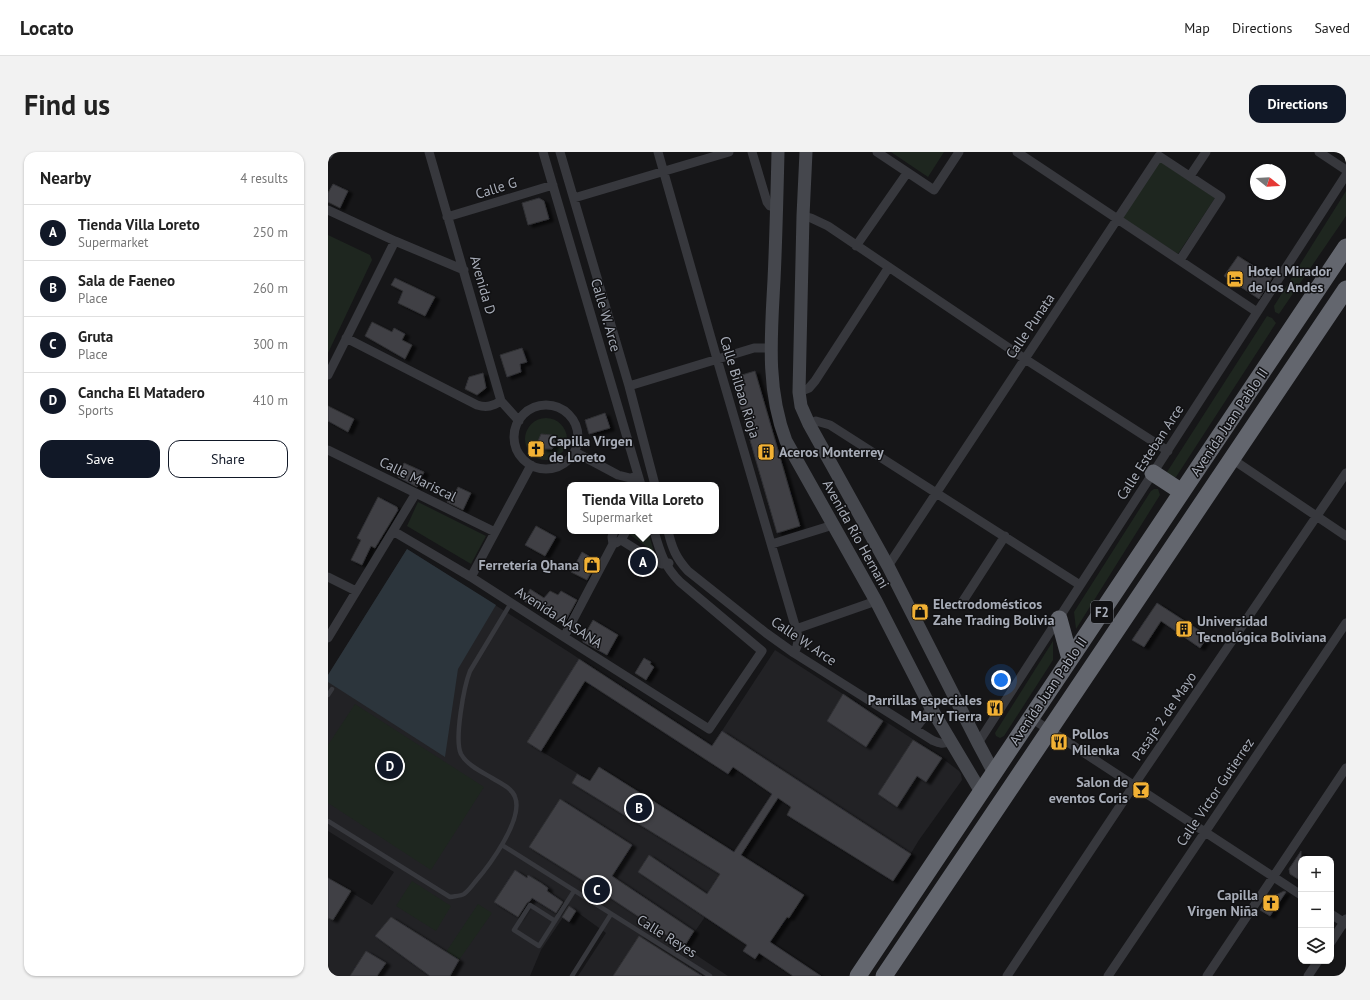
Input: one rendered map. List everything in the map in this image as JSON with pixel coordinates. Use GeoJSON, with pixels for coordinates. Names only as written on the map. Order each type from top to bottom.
{"type":"FeatureCollection","features":[{"type":"Feature","properties":{"kind":"highway","name":"Avenida Juan Pablo II"},"geometry":{"type":"LineString","coordinates":[[858,976],[1346,247]]}},
{"type":"Feature","properties":{"kind":"highway","name":"Avenida Juan Pablo II"},"geometry":{"type":"LineString","coordinates":[[884,976],[1346,289]]}},
{"type":"Feature","properties":{"kind":"highway"},"geometry":{"type":"LineString","coordinates":[[1153,474],[1182,492]]}},
{"type":"Feature","properties":{"kind":"highway"},"geometry":{"type":"LineString","coordinates":[[1059,619],[1070,659]]}},
{"type":"Feature","properties":{"kind":"street","name":"Avenida D"},"geometry":{"type":"LineString","coordinates":[[429,152],[501,401],[519,421]]}},
{"type":"Feature","properties":{"kind":"street","name":"Calle W. Arce"},"geometry":{"type":"LineString","coordinates":[[543,152],[639,481]]}},
{"type":"Feature","properties":{"kind":"street","name":"Calle W. Arce"},"geometry":{"type":"LineString","coordinates":[[560,152],[629,386],[655,482]]}},
{"type":"Feature","properties":{"kind":"street","name":"Calle Bilbao Rioja"},"geometry":{"type":"LineString","coordinates":[[658,152],[796,629],[798,646],[794,653]]}},
{"type":"Feature","properties":{"kind":"street"},"geometry":{"type":"LineString","coordinates":[[574,198],[729,152]]}},
{"type":"Feature","properties":{"kind":"street"},"geometry":{"type":"LineString","coordinates":[[752,152],[767,202],[770,206],[777,208]]}},
{"type":"Feature","properties":{"kind":"street","name":"Avenida Río Hernani"},"geometry":{"type":"LineString","coordinates":[[778,152],[777,208],[770,348],[772,382],[780,425],[786,440],[876,601],[931,708],[981,792]]}},
{"type":"Feature","properties":{"kind":"street","name":"Avenida Río Hernani"},"geometry":{"type":"LineString","coordinates":[[806,152],[799,392],[802,406],[809,424],[888,566],[994,773]]}},
{"type":"Feature","properties":{"kind":"street"},"geometry":{"type":"LineString","coordinates":[[877,152],[934,190],[960,152]]}},
{"type":"Feature","properties":{"kind":"street"},"geometry":{"type":"LineString","coordinates":[[1018,152],[1257,312]]}},
{"type":"Feature","properties":{"kind":"street"},"geometry":{"type":"LineString","coordinates":[[1180,260],[1221,198],[1190,176],[1206,152]]}},
{"type":"Feature","properties":{"kind":"street"},"geometry":{"type":"LineString","coordinates":[[1319,152],[1346,170]]}},
{"type":"Feature","properties":{"kind":"street","name":"Calle Punata"},"geometry":{"type":"LineString","coordinates":[[888,566],[1159,156],[1190,176]]}},
{"type":"Feature","properties":{"kind":"street"},"geometry":{"type":"LineString","coordinates":[[856,246],[907,173]]}},
{"type":"Feature","properties":{"kind":"street","name":"Calle Esteban Arce"},"geometry":{"type":"LineString","coordinates":[[978,743],[1346,175]]}},
{"type":"Feature","properties":{"kind":"street","name":"Calle G"},"geometry":{"type":"LineString","coordinates":[[447,217],[553,185]]}},
{"type":"Feature","properties":{"kind":"street"},"geometry":{"type":"LineString","coordinates":[[328,210],[464,270]]}},
{"type":"Feature","properties":{"kind":"street"},"geometry":{"type":"LineString","coordinates":[[803,216],[819,221],[1025,359],[1168,451]]}},
{"type":"Feature","properties":{"kind":"street"},"geometry":{"type":"LineString","coordinates":[[328,375],[395,240]]}},
{"type":"Feature","properties":{"kind":"street"},"geometry":{"type":"LineString","coordinates":[[799,392],[809,388],[816,382],[889,267]]}},
{"type":"Feature","properties":{"kind":"street"},"geometry":{"type":"LineString","coordinates":[[346,338],[477,406],[493,406],[501,401]]}},
{"type":"Feature","properties":{"kind":"street"},"geometry":{"type":"LineString","coordinates":[[629,386],[754,348],[770,348]]}},
{"type":"Feature","properties":{"kind":"street"},"geometry":{"type":"LineString","coordinates":[[548,405],[562,409],[576,424],[578,438],[575,452],[568,461],[558,467],[542,469],[531,465],[521,457],[516,446],[515,433],[519,421],[534,408],[548,405]]}},
{"type":"Feature","properties":{"kind":"street"},"geometry":{"type":"LineString","coordinates":[[809,424],[816,422],[830,425],[1080,585]]}},
{"type":"Feature","properties":{"kind":"street","name":"Calle Mariscal"},"geometry":{"type":"LineString","coordinates":[[328,450],[495,532]]}},
{"type":"Feature","properties":{"kind":"street"},"geometry":{"type":"LineString","coordinates":[[575,452],[618,475],[639,481]]}},
{"type":"Feature","properties":{"kind":"street"},"geometry":{"type":"LineString","coordinates":[[1232,459],[1346,536]]}},
{"type":"Feature","properties":{"kind":"street"},"geometry":{"type":"LineString","coordinates":[[471,577],[531,465]]}},
{"type":"Feature","properties":{"kind":"street","name":"Pasaje 2 de Mayo"},"geometry":{"type":"LineString","coordinates":[[1007,976],[1134,785],[1346,473]]}},
{"type":"Feature","properties":{"kind":"street"},"geometry":{"type":"LineString","coordinates":[[328,638],[416,493]]}},
{"type":"Feature","properties":{"kind":"street"},"geometry":{"type":"LineString","coordinates":[[772,544],[833,525]]}},
{"type":"Feature","properties":{"kind":"street","name":"Avenida AASANA"},"geometry":{"type":"LineString","coordinates":[[393,531],[511,602],[709,729],[762,651],[680,582],[670,573],[665,564]]}},
{"type":"Feature","properties":{"kind":"street"},"geometry":{"type":"LineString","coordinates":[[613,534],[612,537],[617,542],[656,562],[665,564],[678,560]]}},
{"type":"Feature","properties":{"kind":"street"},"geometry":{"type":"LineString","coordinates":[[564,637],[617,542],[624,534]]}},
{"type":"Feature","properties":{"kind":"street"},"geometry":{"type":"LineString","coordinates":[[655,534],[665,564]]}},
{"type":"Feature","properties":{"kind":"street","name":"Calle W. Arce"},"geometry":{"type":"LineString","coordinates":[[669,534],[678,560],[688,571],[766,633],[794,653],[932,740],[940,744],[950,741]]}},
{"type":"Feature","properties":{"kind":"street"},"geometry":{"type":"LineString","coordinates":[[961,604],[1005,536]]}},
{"type":"Feature","properties":{"kind":"street"},"geometry":{"type":"LineString","coordinates":[[328,577],[356,591]]}},
{"type":"Feature","properties":{"kind":"street"},"geometry":{"type":"LineString","coordinates":[[796,629],[876,601]]}},
{"type":"Feature","properties":{"kind":"street","name":"Calle Victor Gutierrez"},"geometry":{"type":"LineString","coordinates":[[1108,976],[1346,623]]}},
{"type":"Feature","properties":{"kind":"street"},"geometry":{"type":"LineString","coordinates":[[915,729],[931,708]]}},
{"type":"Feature","properties":{"kind":"street"},"geometry":{"type":"LineString","coordinates":[[1031,718],[1298,892]]}},
{"type":"Feature","properties":{"kind":"street"},"geometry":{"type":"LineString","coordinates":[[1207,976],[1346,768]]}},
{"type":"Feature","properties":{"kind":"street"},"geometry":{"type":"LineString","coordinates":[[1334,916],[1345,922],[1334,938]]}},
{"type":"Feature","properties":{"kind":"street"},"geometry":{"type":"LineString","coordinates":[[1308,976],[1316,964]]}},
{"type":"Feature","properties":{"kind":"lane"},"geometry":{"type":"LineString","coordinates":[[328,821],[450,897],[465,894],[484,872],[502,845],[513,823],[517,809],[516,797],[510,789],[470,764],[461,755],[458,745],[462,700],[470,671],[511,602]]}},
{"type":"Feature","properties":{"kind":"lane"},"geometry":{"type":"LineString","coordinates":[[328,695],[332,689]]}},
{"type":"Feature","properties":{"kind":"lane","name":"Calle Reyes"},"geometry":{"type":"LineString","coordinates":[[502,845],[710,976]]}},
{"type":"Feature","properties":{"kind":"lane"},"geometry":{"type":"LineString","coordinates":[[555,921],[530,905],[514,930],[539,946],[555,921],[574,891]]}},
{"type":"Feature","properties":{"kind":"lane"},"geometry":{"type":"LineString","coordinates":[[572,976],[611,914]]}},
{"type":"Feature","properties":{"kind":"shaded area"},"geometry":{"type":"Polygon","coordinates":[[[891,152],[944,152],[928,177],[891,152]]]}},
{"type":"Feature","properties":{"kind":"shaded area"},"geometry":{"type":"Polygon","coordinates":[[[1158,160],[1215,198],[1178,254],[1121,217],[1158,160]]]}},
{"type":"Feature","properties":{"kind":"shaded area"},"geometry":{"type":"Polygon","coordinates":[[[1346,191],[1346,216],[1279,314],[1275,312],[1274,306],[1346,191]]]}},
{"type":"Feature","properties":{"kind":"shaded area"},"geometry":{"type":"Polygon","coordinates":[[[328,235],[370,255],[372,260],[328,353],[328,235]]]}},
{"type":"Feature","properties":{"kind":"shaded area"},"geometry":{"type":"Polygon","coordinates":[[[1267,316],[1272,318],[1276,323],[1176,477],[1172,477],[1167,472],[1267,316]]]}},
{"type":"Feature","properties":{"kind":"shaded area"},"geometry":{"type":"Polygon","coordinates":[[[542,418],[550,418],[558,421],[564,427],[567,439],[564,451],[558,457],[550,460],[542,460],[534,457],[528,451],[525,443],[525,435],[528,427],[534,421],[542,418]]]}},
{"type":"Feature","properties":{"kind":"shaded area"},"geometry":{"type":"Polygon","coordinates":[[[1158,489],[1160,495],[1076,629],[1074,612],[1151,491],[1158,489]]]}},
{"type":"Feature","properties":{"kind":"shaded area"},"geometry":{"type":"Polygon","coordinates":[[[418,502],[486,536],[471,564],[407,526],[418,502]]]}},
{"type":"Feature","properties":{"kind":"shaded area"},"geometry":{"type":"Polygon","coordinates":[[[629,534],[649,534],[654,552],[629,534]]]}},
{"type":"Feature","properties":{"kind":"shaded area"},"geometry":{"type":"Polygon","coordinates":[[[407,549],[593,668],[541,751],[590,781],[599,767],[734,852],[696,910],[705,917],[684,947],[728,976],[578,976],[606,933],[570,907],[541,950],[530,976],[328,976],[328,878],[372,905],[394,872],[328,831],[328,675],[407,549]]]}},
{"type":"Feature","properties":{"kind":"shaded area"},"geometry":{"type":"Polygon","coordinates":[[[407,549],[496,605],[458,669],[445,757],[328,682],[328,675],[407,549]]]}},
{"type":"Feature","properties":{"kind":"shaded area"},"geometry":{"type":"Polygon","coordinates":[[[1053,641],[1053,660],[1004,736],[1000,738],[996,736],[995,733],[1053,641]]]}},
{"type":"Feature","properties":{"kind":"shaded area"},"geometry":{"type":"Polygon","coordinates":[[[775,650],[942,758],[961,774],[962,780],[919,840],[902,868],[712,746],[775,650]]]}},
{"type":"Feature","properties":{"kind":"shaded area"},"geometry":{"type":"Polygon","coordinates":[[[355,704],[484,787],[431,870],[328,803],[328,745],[355,704]]]}},
{"type":"Feature","properties":{"kind":"shaded area"},"geometry":{"type":"Polygon","coordinates":[[[412,881],[451,906],[436,931],[396,906],[412,881]]]}},
{"type":"Feature","properties":{"kind":"shaded area"},"geometry":{"type":"Polygon","coordinates":[[[478,904],[492,913],[459,960],[446,952],[478,904]]]}},
{"type":"Feature","properties":{"kind":"building"},"geometry":{"type":"Polygon","coordinates":[[[333,184],[348,191],[340,208],[328,202],[328,193],[333,184]]]}},
{"type":"Feature","properties":{"kind":"building"},"geometry":{"type":"Polygon","coordinates":[[[539,198],[544,201],[549,219],[528,225],[522,203],[539,198]]]}},
{"type":"Feature","properties":{"kind":"building"},"geometry":{"type":"Polygon","coordinates":[[[1238,256],[1272,278],[1259,299],[1224,276],[1238,256]]]}},
{"type":"Feature","properties":{"kind":"building"},"geometry":{"type":"Polygon","coordinates":[[[395,278],[435,297],[425,316],[398,303],[403,291],[391,285],[395,278]]]}},
{"type":"Feature","properties":{"kind":"building"},"geometry":{"type":"Polygon","coordinates":[[[372,322],[392,332],[394,328],[405,334],[402,340],[412,345],[405,359],[365,336],[372,322]]]}},
{"type":"Feature","properties":{"kind":"building"},"geometry":{"type":"Polygon","coordinates":[[[522,348],[527,362],[520,364],[521,372],[507,377],[500,355],[522,348]]]}},
{"type":"Feature","properties":{"kind":"building","name":"Aceros Monterrey"},"geometry":{"type":"Polygon","coordinates":[[[755,371],[800,526],[777,533],[732,378],[755,371]]]}},
{"type":"Feature","properties":{"kind":"building"},"geometry":{"type":"Polygon","coordinates":[[[483,373],[486,388],[477,395],[465,389],[469,377],[483,373]]]}},
{"type":"Feature","properties":{"kind":"building"},"geometry":{"type":"Polygon","coordinates":[[[328,406],[354,419],[348,432],[328,421],[328,406]]]}},
{"type":"Feature","properties":{"kind":"building"},"geometry":{"type":"Polygon","coordinates":[[[605,413],[610,428],[589,434],[585,420],[605,413]]]}},
{"type":"Feature","properties":{"kind":"building"},"geometry":{"type":"Polygon","coordinates":[[[541,434],[552,435],[556,443],[552,449],[543,449],[538,441],[541,434]]]}},
{"type":"Feature","properties":{"kind":"building"},"geometry":{"type":"Polygon","coordinates":[[[404,463],[424,472],[417,487],[398,477],[404,463]]]}},
{"type":"Feature","properties":{"kind":"building"},"geometry":{"type":"Polygon","coordinates":[[[458,487],[471,493],[463,510],[447,502],[452,491],[455,493],[458,487]]]}},
{"type":"Feature","properties":{"kind":"building"},"geometry":{"type":"Polygon","coordinates":[[[378,497],[397,507],[398,510],[375,548],[371,546],[362,565],[351,560],[361,540],[357,538],[378,497]]]}},
{"type":"Feature","properties":{"kind":"building"},"geometry":{"type":"Polygon","coordinates":[[[536,526],[556,537],[545,556],[525,545],[536,526]]]}},
{"type":"Feature","properties":{"kind":"building"},"geometry":{"type":"Polygon","coordinates":[[[582,552],[597,561],[587,580],[571,572],[582,552]]]}},
{"type":"Feature","properties":{"kind":"building"},"geometry":{"type":"Polygon","coordinates":[[[530,589],[544,598],[550,591],[558,595],[561,591],[577,600],[566,620],[560,623],[524,601],[530,589]]]}},
{"type":"Feature","properties":{"kind":"building","name":"Universidad Tecnológica Boliviana"},"geometry":{"type":"Polygon","coordinates":[[[1157,603],[1208,636],[1200,648],[1161,621],[1144,647],[1132,640],[1157,603]]]}},
{"type":"Feature","properties":{"kind":"building"},"geometry":{"type":"Polygon","coordinates":[[[593,620],[618,635],[607,655],[583,642],[583,638],[593,620]]]}},
{"type":"Feature","properties":{"kind":"building"},"geometry":{"type":"Polygon","coordinates":[[[644,658],[651,662],[650,664],[654,667],[646,680],[635,673],[644,658]]]}},
{"type":"Feature","properties":{"kind":"building"},"geometry":{"type":"Polygon","coordinates":[[[579,659],[712,746],[722,731],[911,854],[893,881],[787,815],[791,807],[778,798],[741,855],[804,895],[789,918],[787,917],[770,942],[821,976],[793,976],[759,953],[755,959],[743,951],[747,945],[638,872],[649,855],[707,894],[720,874],[572,783],[577,774],[590,781],[599,767],[734,852],[772,794],[733,767],[728,774],[585,681],[541,751],[527,742],[579,659]]]}},
{"type":"Feature","properties":{"kind":"building"},"geometry":{"type":"Polygon","coordinates":[[[843,694],[883,721],[866,747],[827,721],[843,694]]]}},
{"type":"Feature","properties":{"kind":"building"},"geometry":{"type":"Polygon","coordinates":[[[913,740],[942,758],[926,782],[917,776],[897,807],[878,794],[913,740]]]}},
{"type":"Feature","properties":{"kind":"building"},"geometry":{"type":"Polygon","coordinates":[[[560,799],[632,845],[612,876],[694,931],[684,947],[606,895],[529,847],[560,799]]]}},
{"type":"Feature","properties":{"kind":"building"},"geometry":{"type":"Polygon","coordinates":[[[1301,851],[1301,856],[1298,856],[1298,879],[1290,874],[1289,869],[1301,851]]]}},
{"type":"Feature","properties":{"kind":"building"},"geometry":{"type":"Polygon","coordinates":[[[515,870],[527,878],[528,875],[541,883],[548,888],[547,891],[563,902],[556,913],[532,898],[518,917],[494,902],[515,870]]]}},
{"type":"Feature","properties":{"kind":"building"},"geometry":{"type":"Polygon","coordinates":[[[328,878],[351,891],[333,920],[328,918],[328,878]]]}},
{"type":"Feature","properties":{"kind":"building"},"geometry":{"type":"Polygon","coordinates":[[[1284,891],[1286,892],[1270,916],[1260,910],[1266,900],[1284,891]]]}},
{"type":"Feature","properties":{"kind":"building"},"geometry":{"type":"Polygon","coordinates":[[[569,906],[576,911],[569,922],[562,917],[569,906]]]}},
{"type":"Feature","properties":{"kind":"building"},"geometry":{"type":"Polygon","coordinates":[[[391,917],[459,960],[450,976],[430,976],[375,936],[391,917]]]}},
{"type":"Feature","properties":{"kind":"building"},"geometry":{"type":"Polygon","coordinates":[[[639,936],[672,957],[702,976],[613,976],[639,936]]]}},
{"type":"Feature","properties":{"kind":"building"},"geometry":{"type":"Polygon","coordinates":[[[366,951],[386,963],[377,976],[350,976],[366,951]]]}},
{"type":"Feature","properties":{"kind":"place","name":"Hotel Mirador de los Andes"},"geometry":{"type":"Point","coordinates":[1235,279]}},
{"type":"Feature","properties":{"kind":"place","name":"Capilla Virgen de Loreto"},"geometry":{"type":"Point","coordinates":[536,449]}},
{"type":"Feature","properties":{"kind":"place","name":"Aceros Monterrey"},"geometry":{"type":"Point","coordinates":[766,452]}},
{"type":"Feature","properties":{"kind":"place","name":"Tienda Villa Loreto"},"geometry":{"type":"Point","coordinates":[643,562]}},
{"type":"Feature","properties":{"kind":"place","name":"Ferretería Qhana"},"geometry":{"type":"Point","coordinates":[592,565]}},
{"type":"Feature","properties":{"kind":"place","name":"Electrodomésticos Zahe Trading Bolivia"},"geometry":{"type":"Point","coordinates":[920,612]}},
{"type":"Feature","properties":{"kind":"place","name":"Universidad Tecnológica Boliviana"},"geometry":{"type":"Point","coordinates":[1184,629]}},
{"type":"Feature","properties":{"kind":"place","name":"Parrillas especiales Mar y Tierra"},"geometry":{"type":"Point","coordinates":[995,708]}},
{"type":"Feature","properties":{"kind":"place","name":"Pollos Milenka"},"geometry":{"type":"Point","coordinates":[1059,742]}},
{"type":"Feature","properties":{"kind":"place","name":"Cancha El Matadero"},"geometry":{"type":"Point","coordinates":[390,766]}},
{"type":"Feature","properties":{"kind":"place","name":"Salon de eventos Coris"},"geometry":{"type":"Point","coordinates":[1141,790]}},
{"type":"Feature","properties":{"kind":"place","name":"Sala de Faeneo"},"geometry":{"type":"Point","coordinates":[639,808]}},
{"type":"Feature","properties":{"kind":"place","name":"Gruta"},"geometry":{"type":"Point","coordinates":[597,890]}},
{"type":"Feature","properties":{"kind":"place","name":"Capilla Virgen Niña"},"geometry":{"type":"Point","coordinates":[1271,903]}}]}
